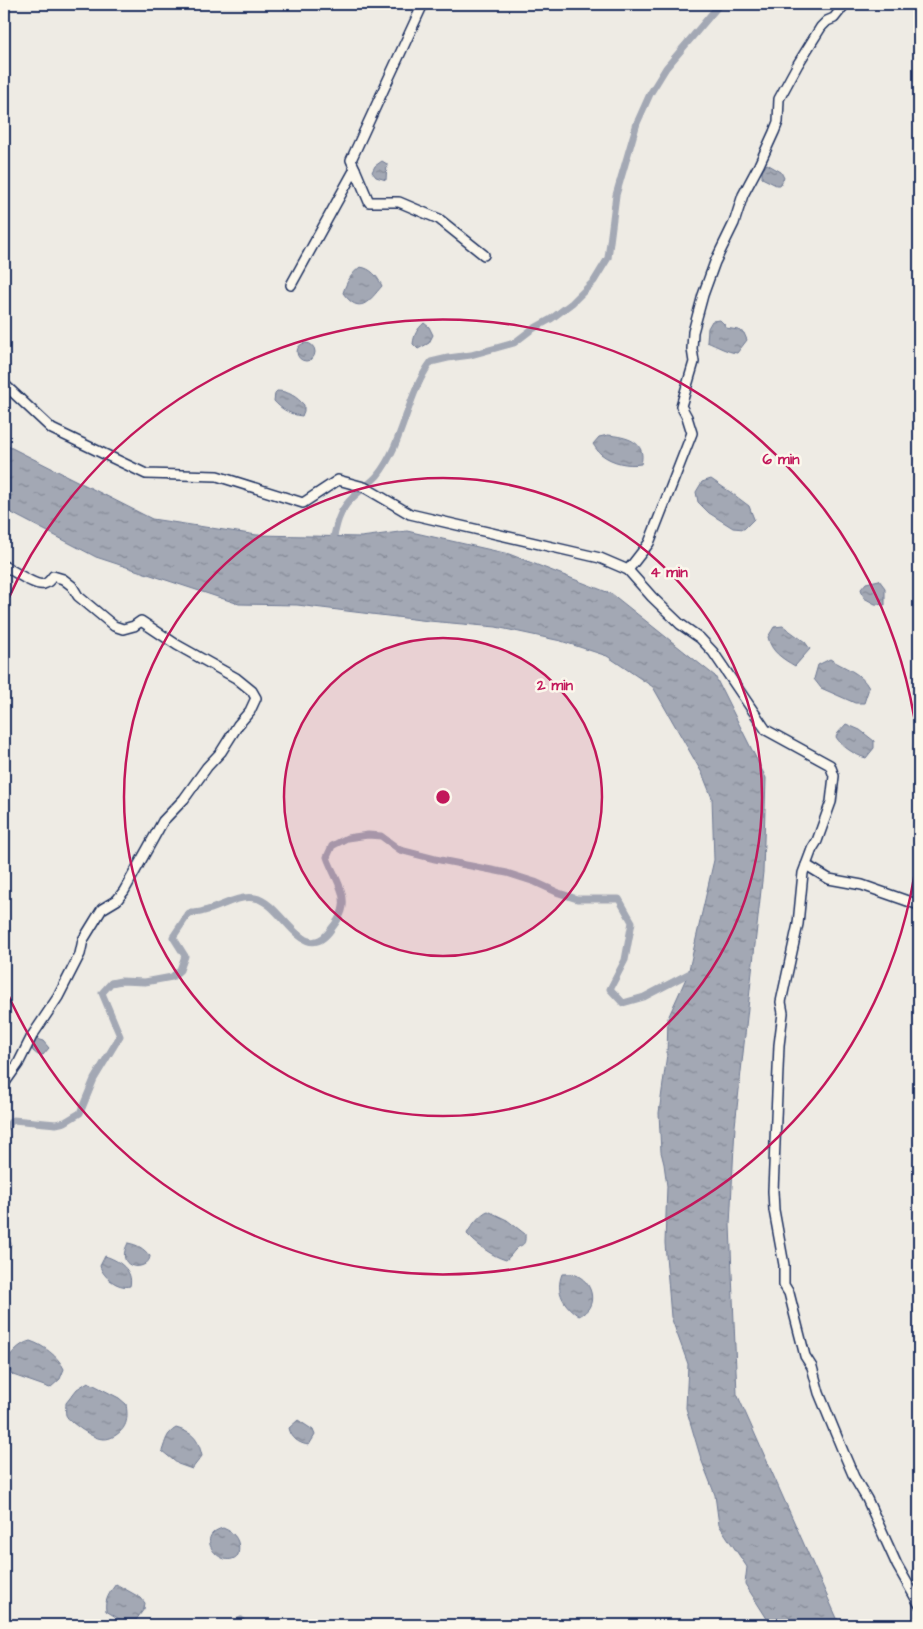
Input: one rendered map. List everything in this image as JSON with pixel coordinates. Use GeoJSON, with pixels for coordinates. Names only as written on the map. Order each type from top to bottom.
{"type":"FeatureCollection","features":[{"type":"Feature","properties":{"kind":"street"},"geometry":{"type":"LineString","coordinates":[[423,4],[351,160],[369,202],[399,202],[439,219],[484,255]]}},
{"type":"Feature","properties":{"kind":"street"},"geometry":{"type":"LineString","coordinates":[[628,570],[649,543],[692,433],[681,406],[694,362],[692,348],[693,332],[703,295],[715,262],[734,223],[743,195],[760,165],[778,122],[779,100],[821,27],[827,21],[834,18],[844,4]]}},
{"type":"Feature","properties":{"kind":"street"},"geometry":{"type":"LineString","coordinates":[[291,285],[356,169]]}},
{"type":"Feature","properties":{"kind":"street"},"geometry":{"type":"LineString","coordinates":[[4,384],[52,429],[146,474],[217,476],[303,503],[338,480],[364,487],[410,514],[600,558],[628,570],[652,597],[680,624],[700,638],[713,652],[766,730],[830,765],[834,776],[831,802],[803,873],[798,924],[781,1002],[783,1013],[779,1045],[773,1191],[777,1231],[783,1260],[784,1285],[789,1293],[805,1356],[812,1367],[819,1393],[854,1477],[867,1499],[897,1565],[919,1604]]}},
{"type":"Feature","properties":{"kind":"street"},"geometry":{"type":"LineString","coordinates":[[4,566],[34,583],[42,585],[47,584],[53,576],[63,579],[72,586],[78,596],[114,626],[123,629],[134,626],[141,621],[176,645],[236,678],[252,691],[256,698],[250,711],[238,725],[221,752],[207,767],[184,799],[163,821],[124,891],[117,900],[102,909],[83,940],[80,954],[58,997],[32,1036],[18,1064],[4,1084]]}},
{"type":"Feature","properties":{"kind":"street"},"geometry":{"type":"LineString","coordinates":[[806,865],[829,879],[862,885],[919,905]]}},
{"type":"Feature","properties":{"kind":"water"},"geometry":{"type":"Polygon","coordinates":[[[382,161],[387,164],[386,180],[376,177],[372,172],[375,166],[382,161]]]}},
{"type":"Feature","properties":{"kind":"water"},"geometry":{"type":"Polygon","coordinates":[[[767,164],[781,172],[784,178],[780,185],[762,178],[762,171],[767,164]]]}},
{"type":"Feature","properties":{"kind":"water"},"geometry":{"type":"Polygon","coordinates":[[[360,267],[368,269],[374,274],[382,286],[373,297],[364,304],[359,305],[354,304],[343,293],[349,279],[360,267]]]}},
{"type":"Feature","properties":{"kind":"water"},"geometry":{"type":"Polygon","coordinates":[[[720,320],[726,328],[744,333],[747,340],[737,353],[707,342],[708,328],[712,321],[720,320]]]}},
{"type":"Feature","properties":{"kind":"water"},"geometry":{"type":"Polygon","coordinates":[[[424,323],[429,327],[433,335],[429,343],[418,349],[413,344],[414,338],[424,323]]]}},
{"type":"Feature","properties":{"kind":"water"},"geometry":{"type":"Polygon","coordinates":[[[306,343],[312,346],[315,352],[312,358],[306,361],[300,358],[297,352],[300,346],[306,343]]]}},
{"type":"Feature","properties":{"kind":"water"},"geometry":{"type":"Polygon","coordinates":[[[277,391],[289,393],[304,405],[302,416],[290,413],[274,401],[277,391]]]}},
{"type":"Feature","properties":{"kind":"water"},"geometry":{"type":"Polygon","coordinates":[[[608,435],[628,439],[638,445],[642,456],[641,464],[620,463],[610,460],[600,453],[593,444],[599,437],[608,435]]]}},
{"type":"Feature","properties":{"kind":"water"},"geometry":{"type":"Polygon","coordinates":[[[4,444],[152,519],[257,535],[361,537],[407,531],[509,554],[612,594],[715,676],[766,778],[763,872],[735,1126],[730,1225],[737,1394],[840,1625],[771,1625],[745,1584],[747,1567],[719,1525],[715,1495],[701,1459],[686,1408],[688,1364],[671,1317],[665,1243],[667,1186],[661,1152],[659,1113],[667,1054],[668,1018],[688,974],[714,860],[712,798],[702,773],[653,687],[607,656],[561,641],[496,627],[297,605],[239,604],[96,557],[4,509],[4,444]]]}},
{"type":"Feature","properties":{"kind":"water"},"geometry":{"type":"Polygon","coordinates":[[[711,479],[749,506],[754,519],[744,529],[733,528],[709,513],[698,502],[696,492],[702,482],[711,479]]]}},
{"type":"Feature","properties":{"kind":"water"},"geometry":{"type":"Polygon","coordinates":[[[879,580],[885,588],[885,605],[875,604],[864,598],[861,589],[866,583],[879,580]]]}},
{"type":"Feature","properties":{"kind":"water"},"geometry":{"type":"Polygon","coordinates":[[[783,626],[805,642],[810,649],[795,666],[778,654],[772,647],[768,637],[774,627],[783,626]]]}},
{"type":"Feature","properties":{"kind":"water"},"geometry":{"type":"Polygon","coordinates":[[[830,659],[857,674],[866,683],[869,688],[864,703],[855,703],[821,688],[814,679],[818,665],[830,659]]]}},
{"type":"Feature","properties":{"kind":"water"},"geometry":{"type":"Polygon","coordinates":[[[846,724],[860,730],[874,741],[874,748],[866,758],[849,750],[836,737],[846,724]]]}},
{"type":"Feature","properties":{"kind":"water"},"geometry":{"type":"Polygon","coordinates":[[[36,1039],[43,1041],[49,1048],[43,1055],[38,1055],[33,1051],[32,1048],[36,1039]]]}},
{"type":"Feature","properties":{"kind":"water"},"geometry":{"type":"Polygon","coordinates":[[[488,1211],[507,1220],[525,1234],[524,1243],[506,1260],[485,1250],[467,1234],[482,1214],[488,1211]]]}},
{"type":"Feature","properties":{"kind":"water"},"geometry":{"type":"Polygon","coordinates":[[[128,1243],[138,1246],[150,1256],[144,1265],[133,1266],[128,1264],[125,1259],[125,1252],[128,1243]]]}},
{"type":"Feature","properties":{"kind":"water"},"geometry":{"type":"Polygon","coordinates":[[[105,1256],[124,1266],[130,1275],[130,1286],[116,1284],[104,1274],[100,1266],[105,1256]]]}},
{"type":"Feature","properties":{"kind":"water"},"geometry":{"type":"Polygon","coordinates":[[[562,1274],[578,1276],[588,1284],[592,1296],[591,1302],[589,1308],[579,1316],[569,1308],[562,1298],[560,1281],[562,1274]]]}},
{"type":"Feature","properties":{"kind":"water"},"geometry":{"type":"Polygon","coordinates":[[[30,1341],[50,1352],[64,1369],[60,1379],[50,1388],[13,1375],[4,1365],[18,1347],[30,1341]]]}},
{"type":"Feature","properties":{"kind":"water"},"geometry":{"type":"Polygon","coordinates":[[[88,1382],[119,1398],[126,1404],[127,1417],[125,1425],[120,1432],[111,1438],[102,1439],[93,1436],[68,1419],[66,1415],[66,1403],[77,1389],[88,1382]]]}},
{"type":"Feature","properties":{"kind":"water"},"geometry":{"type":"Polygon","coordinates":[[[298,1420],[313,1430],[315,1435],[309,1445],[296,1440],[290,1432],[289,1428],[298,1420]]]}},
{"type":"Feature","properties":{"kind":"water"},"geometry":{"type":"Polygon","coordinates":[[[176,1428],[191,1434],[199,1445],[202,1456],[192,1469],[178,1464],[162,1451],[168,1435],[176,1428]]]}},
{"type":"Feature","properties":{"kind":"water"},"geometry":{"type":"Polygon","coordinates":[[[223,1528],[237,1538],[239,1546],[238,1555],[232,1559],[225,1559],[219,1556],[210,1545],[210,1538],[214,1532],[223,1528]]]}},
{"type":"Feature","properties":{"kind":"water"},"geometry":{"type":"Polygon","coordinates":[[[116,1584],[141,1598],[145,1603],[144,1609],[133,1624],[126,1623],[106,1611],[107,1600],[116,1584]]]}},
{"type":"Feature","properties":{"kind":"waterway"},"geometry":{"type":"LineString","coordinates":[[333,540],[343,509],[353,497],[377,476],[386,463],[416,390],[431,362],[471,355],[514,343],[572,303],[594,281],[608,258],[616,195],[637,123],[650,94],[666,68],[720,4]]}},
{"type":"Feature","properties":{"kind":"waterway"},"geometry":{"type":"LineString","coordinates":[[4,1129],[13,1120],[56,1124],[65,1122],[80,1113],[94,1079],[120,1036],[102,993],[111,983],[121,981],[145,982],[172,977],[180,970],[185,956],[173,937],[189,913],[202,912],[242,898],[255,898],[265,902],[303,938],[312,942],[322,939],[338,920],[343,904],[341,890],[327,857],[332,846],[347,838],[368,835],[381,836],[400,850],[507,873],[577,899],[619,899],[632,922],[625,960],[610,989],[623,1003],[644,997],[688,974]]}},
{"type":"Feature","properties":{"kind":"waterway"},"geometry":{"type":"LineString","coordinates":[[4,1239],[8,1244]]}},
{"type":"Feature","properties":{"kind":"waterway"},"geometry":{"type":"LineString","coordinates":[[232,1625],[241,1620]]}}]}
